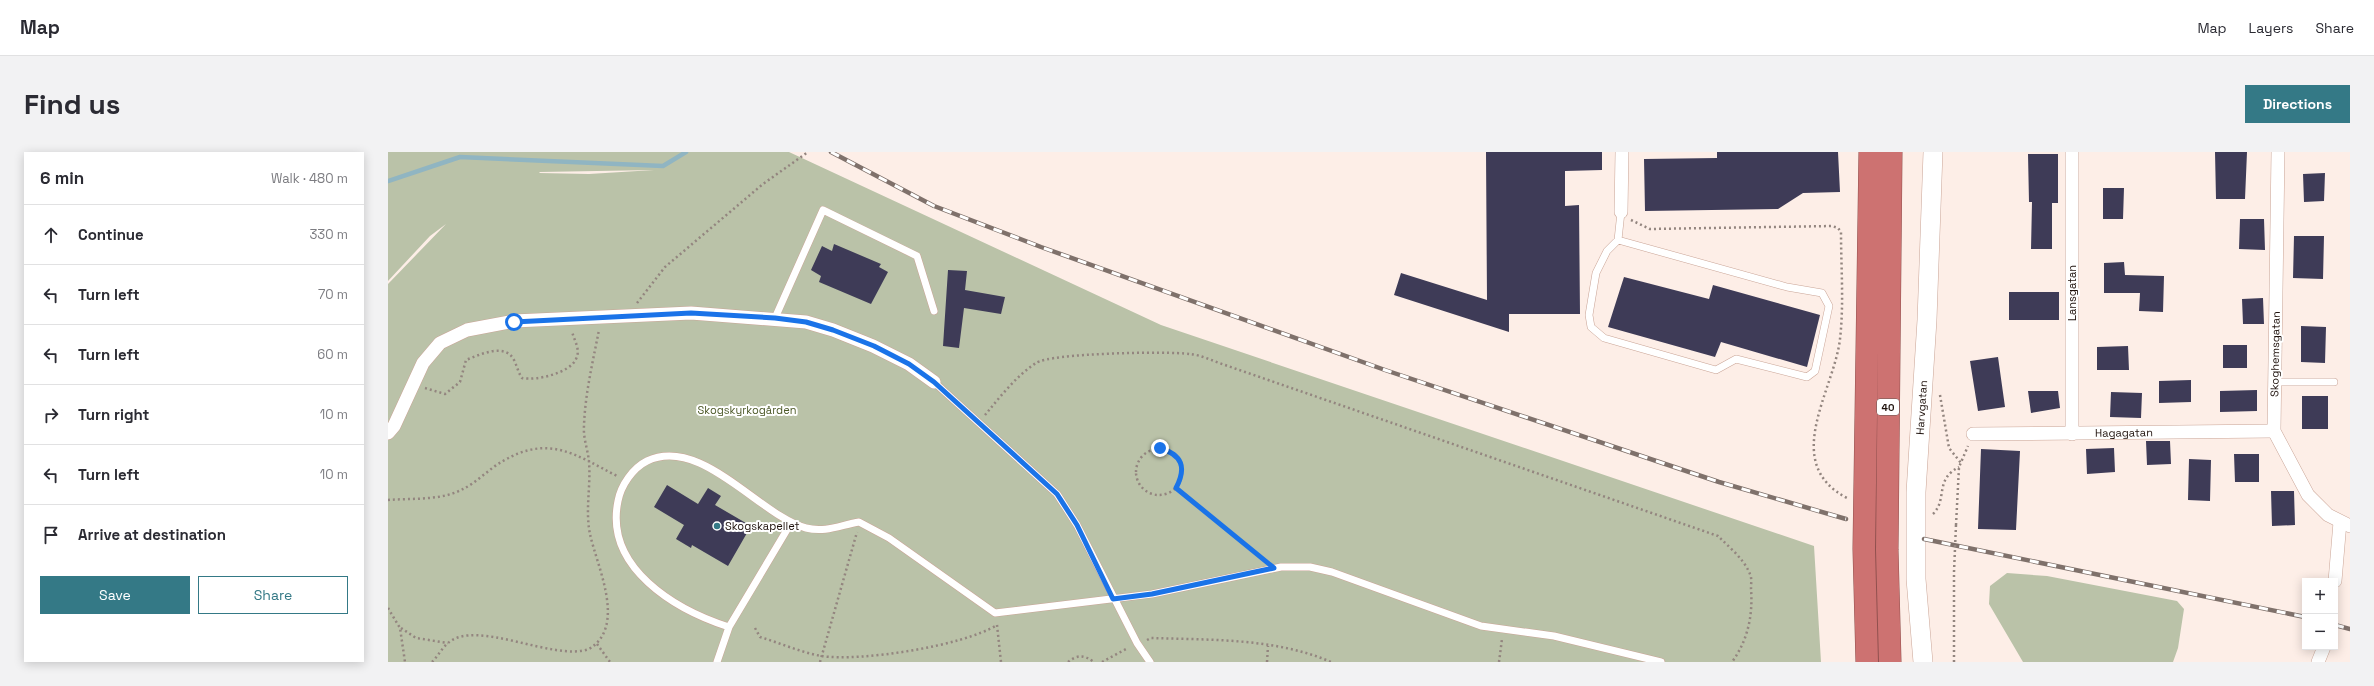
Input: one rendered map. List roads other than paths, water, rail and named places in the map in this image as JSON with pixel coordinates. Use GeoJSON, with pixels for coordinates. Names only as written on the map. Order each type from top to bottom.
{"type":"FeatureCollection","features":[{"type":"Feature","properties":{"kind":"highway","name":"40"},"geometry":{"type":"LineString","coordinates":[[1867,662],[1864,549],[1870,152]]}},
{"type":"Feature","properties":{"kind":"highway","name":"40"},"geometry":{"type":"LineString","coordinates":[[1890,662],[1887,550],[1891,152]]}},
{"type":"Feature","properties":{"kind":"street"},"geometry":{"type":"LineString","coordinates":[[1622,152],[1622,212]]}},
{"type":"Feature","properties":{"kind":"street","name":"Harvgatan"},"geometry":{"type":"LineString","coordinates":[[1923,662],[1916,579],[1916,492],[1928,312],[1933,152]]}},
{"type":"Feature","properties":{"kind":"street","name":"Lansgatan"},"geometry":{"type":"LineString","coordinates":[[2072,152],[2072,434]]}},
{"type":"Feature","properties":{"kind":"street","name":"Skoghemsgatan"},"geometry":{"type":"LineString","coordinates":[[2278,152],[2274,431],[2308,495],[2328,515],[2345,524]]}},
{"type":"Feature","properties":{"kind":"street"},"geometry":{"type":"LineString","coordinates":[[388,433],[394,426],[423,362],[440,343],[467,330],[514,322],[691,313],[775,318],[806,322],[833,330],[874,346],[909,364],[934,382]]}},
{"type":"Feature","properties":{"kind":"street","name":"Hagagatan"},"geometry":{"type":"LineString","coordinates":[[1973,434],[2274,431]]}},
{"type":"Feature","properties":{"kind":"street"},"geometry":{"type":"LineString","coordinates":[[2336,578],[2345,524]]}},
{"type":"Feature","properties":{"kind":"street"},"geometry":{"type":"LineString","coordinates":[[2318,662],[2323,650]]}},
{"type":"Feature","properties":{"kind":"lane"},"geometry":{"type":"LineString","coordinates":[[775,318],[823,210],[917,256],[934,311]]}},
{"type":"Feature","properties":{"kind":"lane"},"geometry":{"type":"LineString","coordinates":[[1618,240],[1787,288],[1822,293],[1829,306],[1816,371],[1807,377],[1736,359],[1716,370],[1604,338],[1591,327],[1589,315],[1596,274],[1607,251],[1618,240],[1622,212]]}},
{"type":"Feature","properties":{"kind":"lane"},"geometry":{"type":"LineString","coordinates":[[934,382],[978,424],[1057,494],[1080,531],[1113,599],[1137,643],[1150,662]]}},
{"type":"Feature","properties":{"kind":"lane"},"geometry":{"type":"LineString","coordinates":[[2275,382],[2334,382]]}},
{"type":"Feature","properties":{"kind":"lane"},"geometry":{"type":"LineString","coordinates":[[729,627],[702,618],[675,604],[651,586],[633,566],[620,540],[616,510],[619,494],[626,481],[638,466],[648,460],[657,458],[686,459],[700,463],[714,470],[791,523],[807,528],[826,530],[859,522],[889,538],[996,613],[1152,594],[1274,568],[1310,567],[1332,572],[1481,626],[1554,636],[1661,662]]}},
{"type":"Feature","properties":{"kind":"lane"},"geometry":{"type":"LineString","coordinates":[[717,662],[729,627],[791,523]]}},
{"type":"Feature","properties":{"kind":"waterway"},"geometry":{"type":"LineString","coordinates":[[388,181],[460,157],[663,166],[686,152]]}},
{"type":"Feature","properties":{"kind":"railway"},"geometry":{"type":"LineString","coordinates":[[831,152],[934,206],[1041,247],[1385,370],[1719,482],[1846,519]]}},
{"type":"Feature","properties":{"kind":"railway"},"geometry":{"type":"LineString","coordinates":[[1924,539],[2302,616]]}},
{"type":"Feature","properties":{"kind":"railway"},"geometry":{"type":"LineString","coordinates":[[2338,626],[2350,629]]}},
{"type":"Feature","properties":{"kind":"place","name":"Skogskapellet"},"geometry":{"type":"Point","coordinates":[717,526]}},
{"type":"Feature","properties":{"kind":"park label","name":"Skogskyrkogården"},"geometry":{"type":"Point","coordinates":[747,410]}}]}
